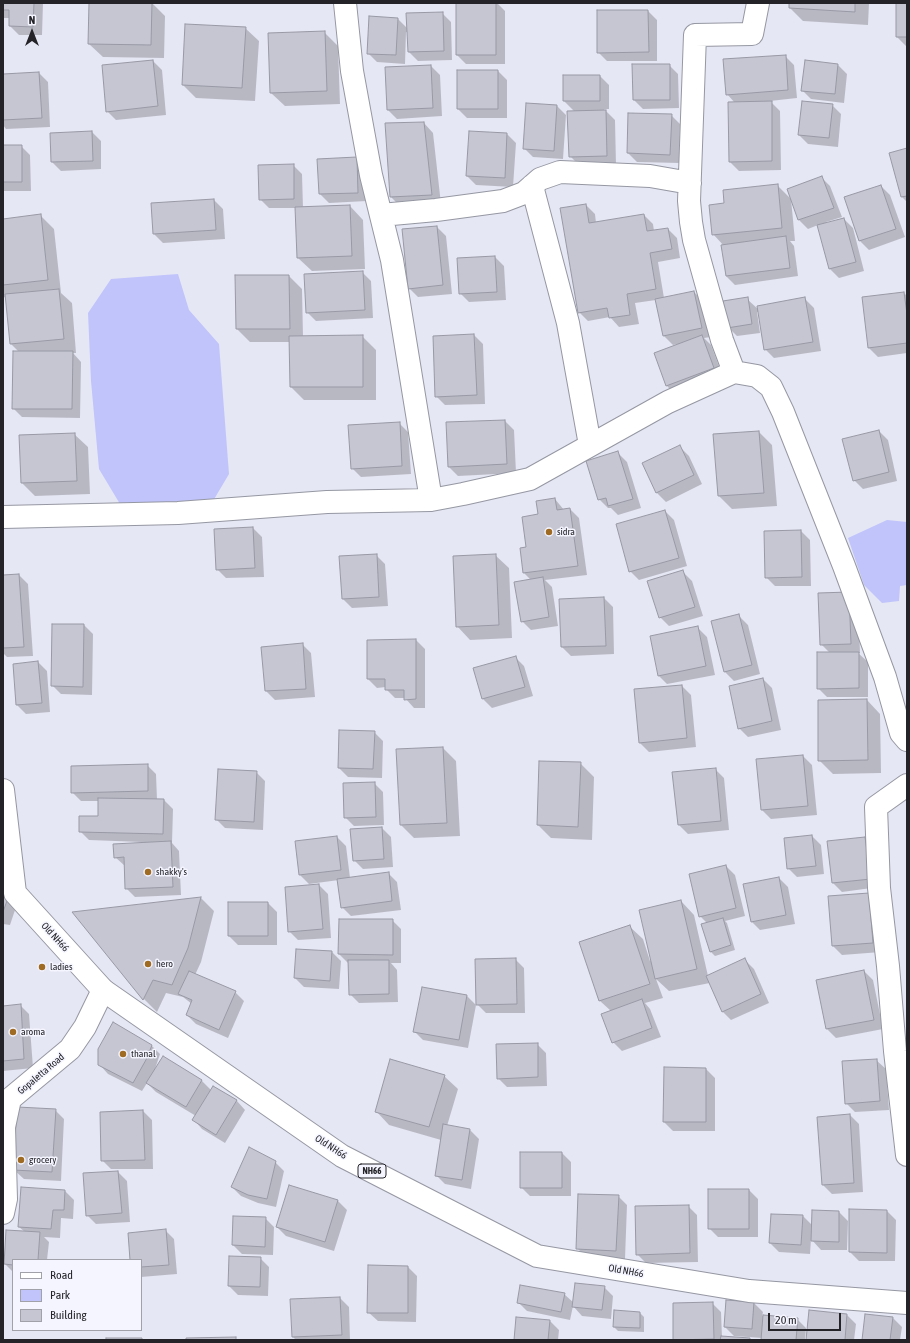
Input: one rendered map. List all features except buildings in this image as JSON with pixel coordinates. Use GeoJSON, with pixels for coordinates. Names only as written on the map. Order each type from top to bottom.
{"type":"FeatureCollection","features":[{"type":"Feature","properties":{"kind":"street"},"geometry":{"type":"LineString","coordinates":[[345,3],[352,71],[371,175],[392,260],[431,500]]}},
{"type":"Feature","properties":{"kind":"street"},"geometry":{"type":"LineString","coordinates":[[734,372],[722,340],[690,222],[694,35],[752,34],[758,3]]}},
{"type":"Feature","properties":{"kind":"street"},"geometry":{"type":"LineString","coordinates":[[381,215],[436,210],[503,201],[524,193],[540,178],[560,172],[650,176],[690,183]]}},
{"type":"Feature","properties":{"kind":"street"},"geometry":{"type":"LineString","coordinates":[[532,186],[568,323],[590,445]]}},
{"type":"Feature","properties":{"kind":"street"},"geometry":{"type":"LineString","coordinates":[[3,518],[178,513],[327,502],[431,500],[463,494],[530,478],[668,402],[734,372],[757,376],[771,387],[783,412],[844,566],[877,655],[901,732],[907,740]]}},
{"type":"Feature","properties":{"kind":"street"},"geometry":{"type":"LineString","coordinates":[[907,785],[876,807],[879,888],[907,1156]]}},
{"type":"Feature","properties":{"kind":"street","name":"Old NH66"},"geometry":{"type":"LineString","coordinates":[[3,790],[15,893],[103,990],[342,1156],[537,1256],[748,1291],[907,1303]]}},
{"type":"Feature","properties":{"kind":"street","name":"Gopaletta Road"},"geometry":{"type":"LineString","coordinates":[[3,1213],[6,1200],[3,1127],[10,1100],[70,1050],[85,1027],[103,990]]}},
{"type":"Feature","properties":{"kind":"green space"},"geometry":{"type":"Polygon","coordinates":[[[178,274],[189,310],[219,344],[229,474],[213,501],[120,504],[99,469],[91,381],[88,313],[111,279],[178,274]]]}},
{"type":"Feature","properties":{"kind":"green space"},"geometry":{"type":"Polygon","coordinates":[[[887,520],[907,522],[907,585],[900,586],[899,601],[882,603],[864,585],[848,538],[887,520]]]}},
{"type":"Feature","properties":{"kind":"place","name":"sidra"},"geometry":{"type":"Point","coordinates":[549,532]}},
{"type":"Feature","properties":{"kind":"place","name":"shakky's"},"geometry":{"type":"Point","coordinates":[148,872]}},
{"type":"Feature","properties":{"kind":"place","name":"hero"},"geometry":{"type":"Point","coordinates":[148,964]}},
{"type":"Feature","properties":{"kind":"place","name":"ladies"},"geometry":{"type":"Point","coordinates":[42,967]}},
{"type":"Feature","properties":{"kind":"place","name":"aroma"},"geometry":{"type":"Point","coordinates":[13,1032]}},
{"type":"Feature","properties":{"kind":"place","name":"thanal"},"geometry":{"type":"Point","coordinates":[123,1054]}},
{"type":"Feature","properties":{"kind":"place","name":"grocery"},"geometry":{"type":"Point","coordinates":[21,1160]}}]}
